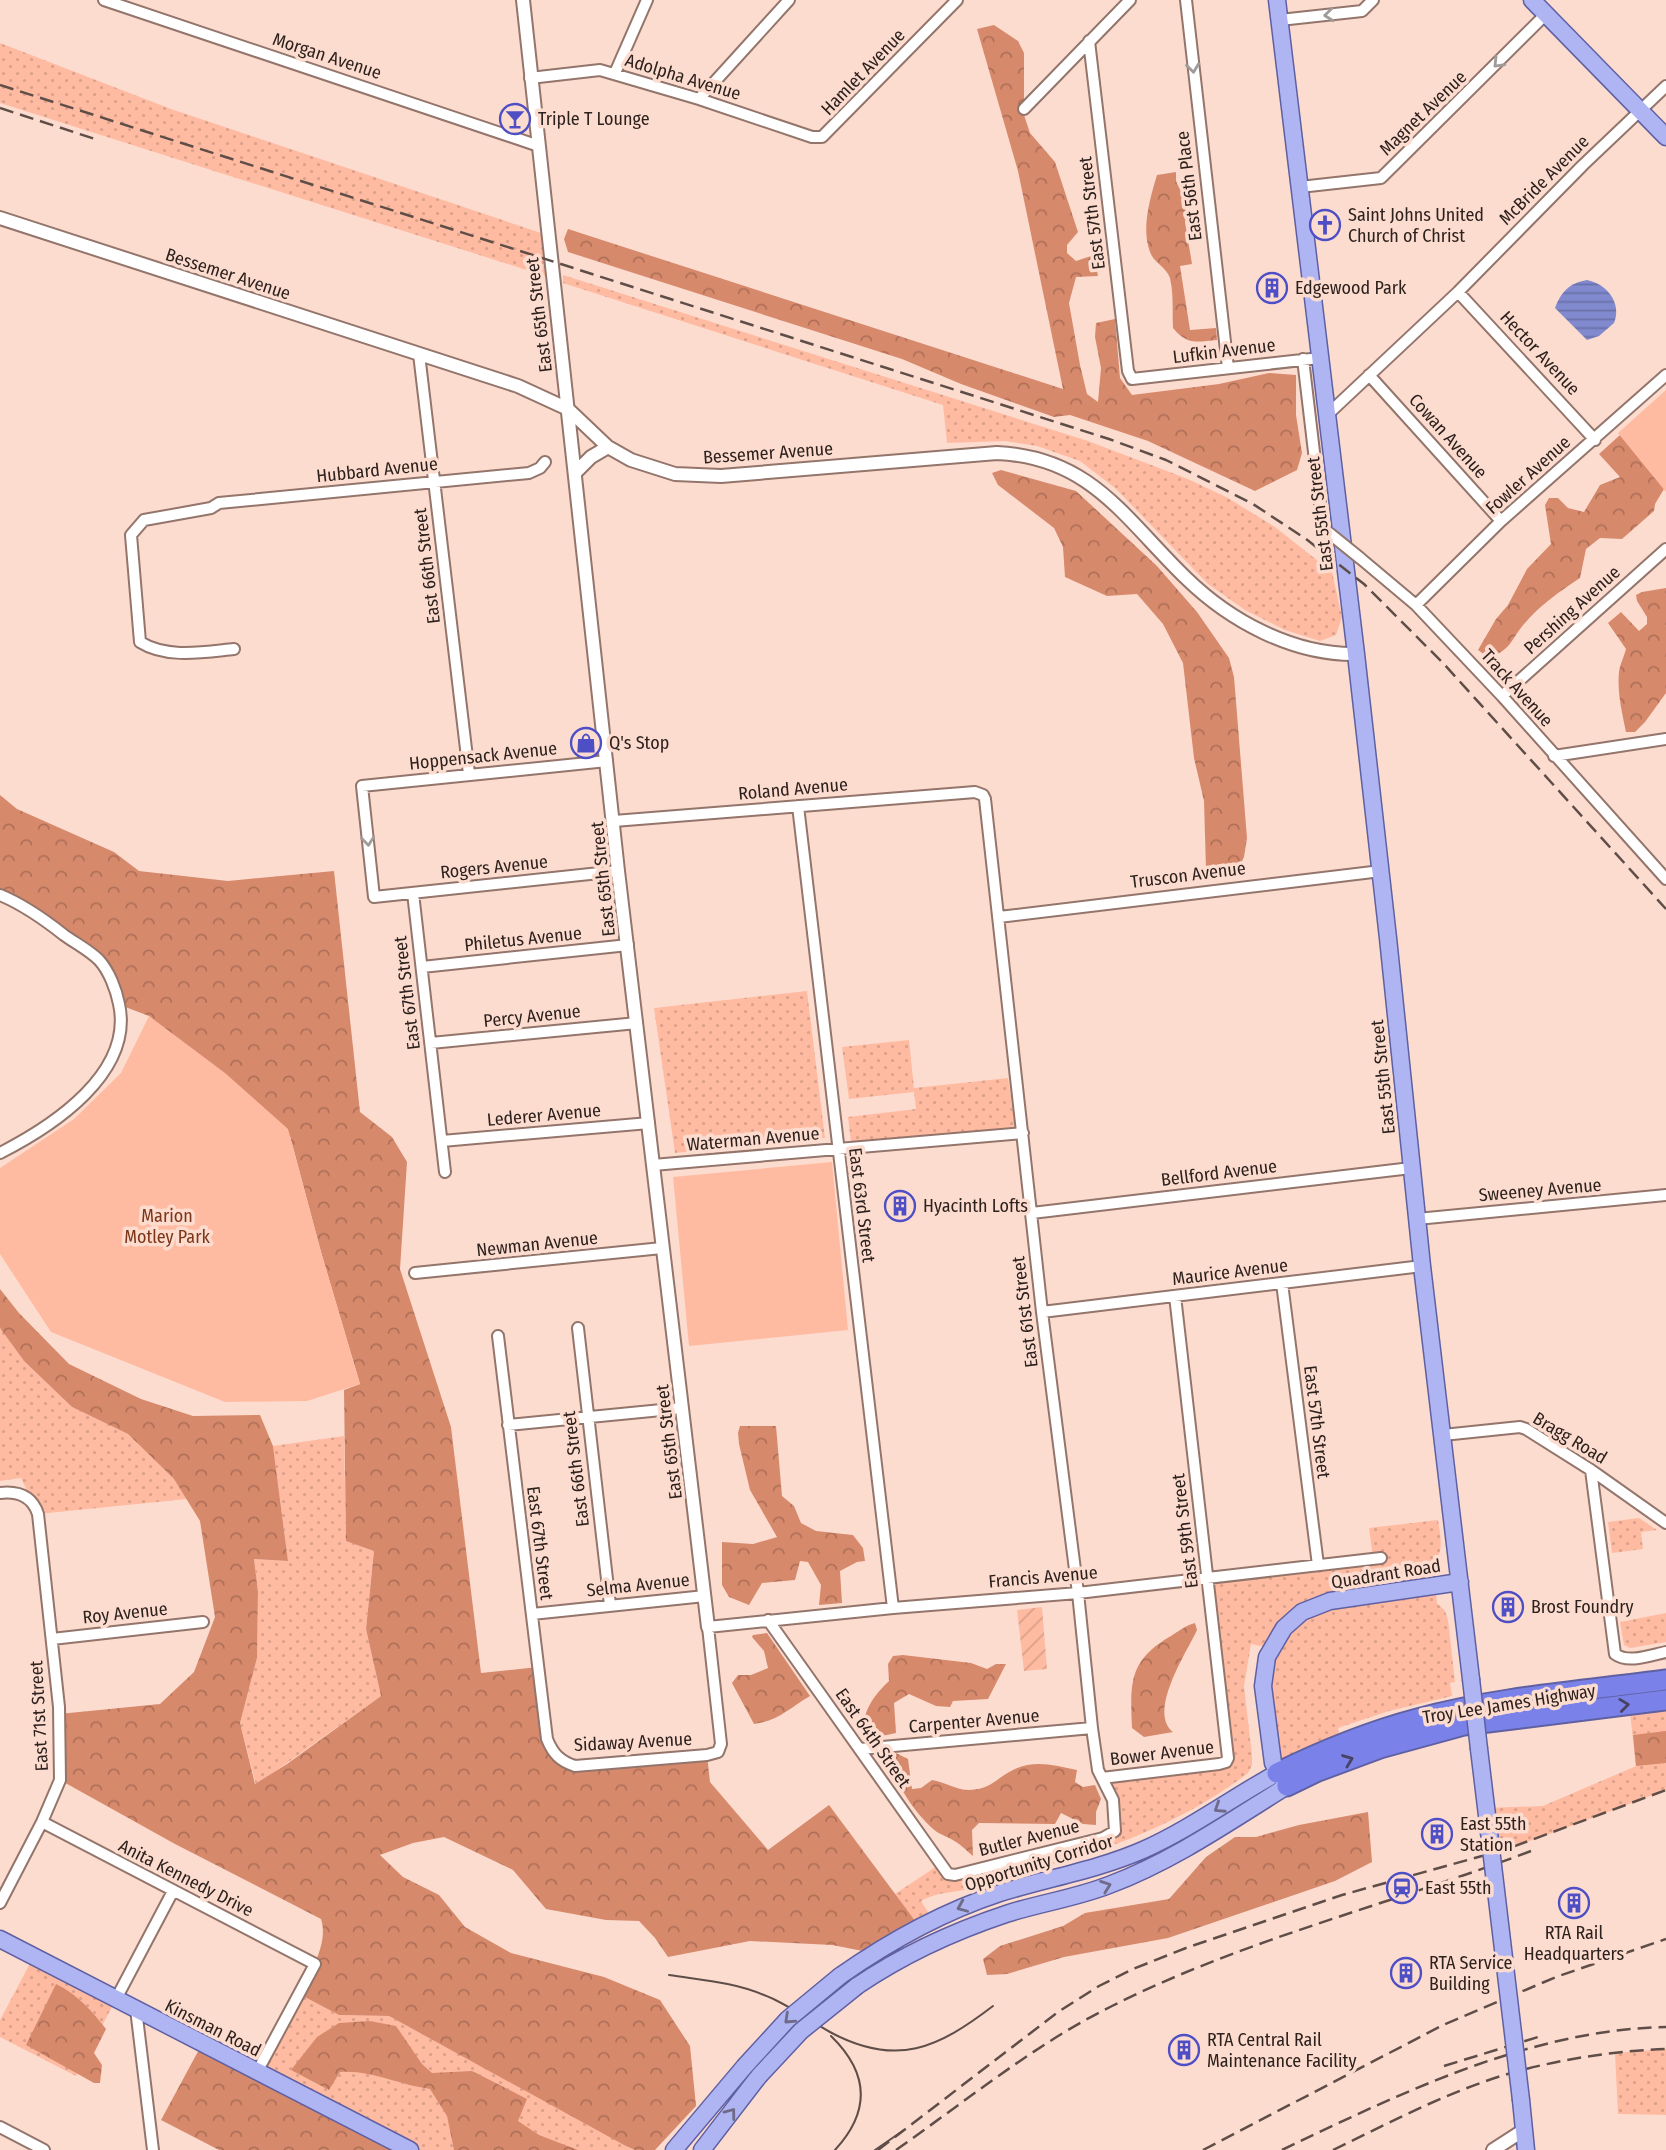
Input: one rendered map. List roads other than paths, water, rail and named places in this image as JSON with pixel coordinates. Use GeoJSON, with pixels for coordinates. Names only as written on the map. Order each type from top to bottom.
{"type":"FeatureCollection","features":[{"type":"Feature","properties":{"kind":"highway","name":"Troy Lee James Highway"},"geometry":{"type":"LineString","coordinates":[[1282,1780],[1367,1734],[1433,1715],[1504,1702],[1666,1680]]}},
{"type":"Feature","properties":{"kind":"highway","name":"Troy Lee James Highway"},"geometry":{"type":"LineString","coordinates":[[1282,1780],[1318,1772],[1380,1748],[1464,1725],[1666,1700]]}},
{"type":"Feature","properties":{"kind":"main road","name":"East 55th Street"},"geometry":{"type":"LineString","coordinates":[[1277,0],[1356,654],[1422,1266],[1526,2150]]}},
{"type":"Feature","properties":{"kind":"main road"},"geometry":{"type":"LineString","coordinates":[[1532,0],[1666,137]]}},
{"type":"Feature","properties":{"kind":"main road","name":"Quadrant Road"},"geometry":{"type":"LineString","coordinates":[[1282,1780],[1272,1759],[1264,1678],[1265,1663],[1289,1623],[1308,1608],[1330,1601],[1460,1582]]}},
{"type":"Feature","properties":{"kind":"main road"},"geometry":{"type":"LineString","coordinates":[[702,2150],[760,2076],[801,2031],[857,1986],[913,1951],[960,1930],[1008,1913],[1093,1891],[1142,1872],[1188,1848],[1282,1780]]}},
{"type":"Feature","properties":{"kind":"main road","name":"Opportunity Corridor"},"geometry":{"type":"LineString","coordinates":[[674,2150],[781,2025],[840,1976],[895,1940],[968,1904],[1144,1850],[1282,1780]]}},
{"type":"Feature","properties":{"kind":"main road","name":"Kinsman Road"},"geometry":{"type":"LineString","coordinates":[[0,1939],[401,2148]]}},
{"type":"Feature","properties":{"kind":"street","name":"Morgan Avenue"},"geometry":{"type":"LineString","coordinates":[[104,0],[539,146]]}},
{"type":"Feature","properties":{"kind":"street","name":"East 65th Street"},"geometry":{"type":"LineString","coordinates":[[523,0],[550,267],[576,472],[618,871],[709,1627],[721,1744],[718,1752]]}},
{"type":"Feature","properties":{"kind":"street"},"geometry":{"type":"LineString","coordinates":[[615,74],[648,0]]}},
{"type":"Feature","properties":{"kind":"street"},"geometry":{"type":"LineString","coordinates":[[699,99],[789,0]]}},
{"type":"Feature","properties":{"kind":"street","name":"Hamlet Avenue"},"geometry":{"type":"LineString","coordinates":[[822,137],[830,132],[957,0]]}},
{"type":"Feature","properties":{"kind":"street"},"geometry":{"type":"LineString","coordinates":[[1024,109],[1130,0]]}},
{"type":"Feature","properties":{"kind":"street","name":"East 56th Place"},"geometry":{"type":"LineString","coordinates":[[1186,0],[1228,368]]}},
{"type":"Feature","properties":{"kind":"street"},"geometry":{"type":"LineString","coordinates":[[1280,20],[1362,11],[1373,0]]}},
{"type":"Feature","properties":{"kind":"street","name":"Magnet Avenue"},"geometry":{"type":"LineString","coordinates":[[1300,187],[1381,178],[1546,14]]}},
{"type":"Feature","properties":{"kind":"street","name":"East 57th Street"},"geometry":{"type":"LineString","coordinates":[[1089,41],[1128,371],[1132,379]]}},
{"type":"Feature","properties":{"kind":"street","name":"Adolpha Avenue"},"geometry":{"type":"LineString","coordinates":[[530,78],[600,70],[699,99],[812,137],[822,137]]}},
{"type":"Feature","properties":{"kind":"street","name":"McBride Avenue"},"geometry":{"type":"LineString","coordinates":[[1327,415],[1458,292],[1583,165],[1666,86]]}},
{"type":"Feature","properties":{"kind":"street","name":"Bessemer Avenue"},"geometry":{"type":"LineString","coordinates":[[0,218],[518,386],[568,409],[608,447],[631,460],[654,468],[698,476],[982,453],[1011,453],[1036,458],[1079,475],[1098,488],[1187,580],[1239,620],[1267,634],[1308,648],[1329,654],[1356,654]]}},
{"type":"Feature","properties":{"kind":"street","name":"Hector Avenue"},"geometry":{"type":"LineString","coordinates":[[1458,292],[1595,440]]}},
{"type":"Feature","properties":{"kind":"street","name":"East 66th Street"},"geometry":{"type":"LineString","coordinates":[[419,354],[470,774]]}},
{"type":"Feature","properties":{"kind":"street","name":"Lufkin Avenue"},"geometry":{"type":"LineString","coordinates":[[1132,379],[1320,358]]}},
{"type":"Feature","properties":{"kind":"street","name":"Track Avenue"},"geometry":{"type":"LineString","coordinates":[[1303,359],[1323,528],[1416,605],[1502,696],[1666,880]]}},
{"type":"Feature","properties":{"kind":"street","name":"Cowan Avenue"},"geometry":{"type":"LineString","coordinates":[[1369,375],[1502,521]]}},
{"type":"Feature","properties":{"kind":"street","name":"Fowler Avenue"},"geometry":{"type":"LineString","coordinates":[[1416,605],[1502,521],[1666,375]]}},
{"type":"Feature","properties":{"kind":"street"},"geometry":{"type":"LineString","coordinates":[[576,472],[591,457],[608,447]]}},
{"type":"Feature","properties":{"kind":"street","name":"Hubbard Avenue"},"geometry":{"type":"LineString","coordinates":[[234,649],[173,652],[154,650],[140,642],[131,536],[144,520],[211,508],[219,503],[534,472],[545,462]]}},
{"type":"Feature","properties":{"kind":"street","name":"Pershing Avenue"},"geometry":{"type":"LineString","coordinates":[[1502,696],[1666,549]]}},
{"type":"Feature","properties":{"kind":"street"},"geometry":{"type":"LineString","coordinates":[[1554,756],[1666,739]]}},
{"type":"Feature","properties":{"kind":"street","name":"Hoppensack Avenue"},"geometry":{"type":"LineString","coordinates":[[374,897],[362,786],[607,761]]}},
{"type":"Feature","properties":{"kind":"street","name":"Roland Avenue"},"geometry":{"type":"LineString","coordinates":[[614,821],[975,792]]}},
{"type":"Feature","properties":{"kind":"street","name":"East 61st Street"},"geometry":{"type":"LineString","coordinates":[[975,792],[983,795],[985,799],[1092,1728],[1098,1770],[1112,1796],[1115,1831]]}},
{"type":"Feature","properties":{"kind":"street","name":"East 63rd Street"},"geometry":{"type":"LineString","coordinates":[[798,806],[893,1608]]}},
{"type":"Feature","properties":{"kind":"street","name":"Rogers Avenue"},"geometry":{"type":"LineString","coordinates":[[374,897],[618,871]]}},
{"type":"Feature","properties":{"kind":"street","name":"Truscon Avenue"},"geometry":{"type":"LineString","coordinates":[[999,917],[1172,894],[1381,871]]}},
{"type":"Feature","properties":{"kind":"street","name":"East 67th Street"},"geometry":{"type":"LineString","coordinates":[[413,893],[445,1172]]}},
{"type":"Feature","properties":{"kind":"street"},"geometry":{"type":"LineString","coordinates":[[0,895],[55,928],[99,961],[111,978],[121,1010],[119,1040],[112,1060],[102,1076],[81,1098],[50,1123],[0,1153]]}},
{"type":"Feature","properties":{"kind":"street","name":"Philetus Avenue"},"geometry":{"type":"LineString","coordinates":[[422,967],[628,945]]}},
{"type":"Feature","properties":{"kind":"street","name":"Percy Avenue"},"geometry":{"type":"LineString","coordinates":[[431,1043],[637,1023]]}},
{"type":"Feature","properties":{"kind":"street","name":"Lederer Avenue"},"geometry":{"type":"LineString","coordinates":[[442,1141],[649,1123]]}},
{"type":"Feature","properties":{"kind":"street","name":"Waterman Avenue"},"geometry":{"type":"LineString","coordinates":[[653,1165],[1023,1133]]}},
{"type":"Feature","properties":{"kind":"street","name":"Bellford Avenue"},"geometry":{"type":"LineString","coordinates":[[1032,1213],[1412,1168]]}},
{"type":"Feature","properties":{"kind":"street","name":"Sweeney Avenue"},"geometry":{"type":"LineString","coordinates":[[1417,1219],[1666,1195]]}},
{"type":"Feature","properties":{"kind":"street","name":"Newman Avenue"},"geometry":{"type":"LineString","coordinates":[[415,1273],[662,1248]]}},
{"type":"Feature","properties":{"kind":"street","name":"Maurice Avenue"},"geometry":{"type":"LineString","coordinates":[[1042,1312],[1422,1266]]}},
{"type":"Feature","properties":{"kind":"street","name":"East 57th Street"},"geometry":{"type":"LineString","coordinates":[[1282,1283],[1318,1565]]}},
{"type":"Feature","properties":{"kind":"street","name":"East 59th Street"},"geometry":{"type":"LineString","coordinates":[[1175,1296],[1228,1751],[1226,1762]]}},
{"type":"Feature","properties":{"kind":"street","name":"East 66th Street"},"geometry":{"type":"LineString","coordinates":[[578,1328],[610,1605]]}},
{"type":"Feature","properties":{"kind":"street","name":"East 67th Street"},"geometry":{"type":"LineString","coordinates":[[498,1336],[547,1739],[553,1753]]}},
{"type":"Feature","properties":{"kind":"street"},"geometry":{"type":"LineString","coordinates":[[508,1425],[682,1408]]}},
{"type":"Feature","properties":{"kind":"street","name":"Bragg Road"},"geometry":{"type":"LineString","coordinates":[[1443,1435],[1520,1427],[1591,1470],[1666,1523]]}},
{"type":"Feature","properties":{"kind":"street"},"geometry":{"type":"LineString","coordinates":[[1591,1470],[1612,1647],[1618,1658],[1629,1659],[1666,1652]]}},
{"type":"Feature","properties":{"kind":"street","name":"East 71st Street"},"geometry":{"type":"LineString","coordinates":[[0,1493],[21,1494],[35,1505],[38,1514],[59,1707],[60,1780],[42,1822],[0,1903]]}},
{"type":"Feature","properties":{"kind":"street","name":"Francis Avenue"},"geometry":{"type":"LineString","coordinates":[[709,1627],[1078,1593],[1381,1558]]}},
{"type":"Feature","properties":{"kind":"street","name":"Selma Avenue"},"geometry":{"type":"LineString","coordinates":[[532,1614],[705,1596]]}},
{"type":"Feature","properties":{"kind":"street","name":"East 64th Street"},"geometry":{"type":"LineString","coordinates":[[768,1620],[950,1875]]}},
{"type":"Feature","properties":{"kind":"street","name":"Roy Avenue"},"geometry":{"type":"LineString","coordinates":[[52,1639],[203,1622]]}},
{"type":"Feature","properties":{"kind":"street","name":"Carpenter Avenue"},"geometry":{"type":"LineString","coordinates":[[860,1749],[1092,1728]]}},
{"type":"Feature","properties":{"kind":"street","name":"Sidaway Avenue"},"geometry":{"type":"LineString","coordinates":[[553,1753],[562,1762],[575,1766],[718,1752]]}},
{"type":"Feature","properties":{"kind":"street","name":"Bower Avenue"},"geometry":{"type":"LineString","coordinates":[[1102,1778],[1226,1762]]}},
{"type":"Feature","properties":{"kind":"street","name":"Anita Kennedy Drive"},"geometry":{"type":"LineString","coordinates":[[42,1822],[315,1964],[257,2072]]}},
{"type":"Feature","properties":{"kind":"street","name":"Butler Avenue"},"geometry":{"type":"LineString","coordinates":[[950,1875],[1102,1838],[1115,1831]]}},
{"type":"Feature","properties":{"kind":"street"},"geometry":{"type":"LineString","coordinates":[[116,1999],[173,1891]]}},
{"type":"Feature","properties":{"kind":"street"},"geometry":{"type":"LineString","coordinates":[[136,2009],[153,2150]]}},
{"type":"Feature","properties":{"kind":"street"},"geometry":{"type":"LineString","coordinates":[[0,2127],[44,2150]]}},
{"type":"Feature","properties":{"kind":"street"},"geometry":{"type":"LineString","coordinates":[[1493,2150],[1524,2130]]}},
{"type":"Feature","properties":{"kind":"water"},"geometry":{"type":"Polygon","coordinates":[[[1587,280],[1601,286],[1611,296],[1616,316],[1614,323],[1599,336],[1587,340],[1555,308],[1566,289],[1587,280]]]}},
{"type":"Feature","properties":{"kind":"tram line"},"geometry":{"type":"LineString","coordinates":[[669,1975],[717,1982],[753,1991],[781,2003],[830,2032],[876,2049],[897,2051],[935,2042],[954,2033],[993,2006]]}},
{"type":"Feature","properties":{"kind":"tram line"},"geometry":{"type":"LineString","coordinates":[[831,2036],[853,2064],[861,2092],[855,2121],[835,2150]]}},
{"type":"Feature","properties":{"kind":"tram line"},"geometry":{"type":"LineString","coordinates":[[875,2150],[904,2130]]}},
{"type":"Feature","properties":{"kind":"railway"},"geometry":{"type":"LineString","coordinates":[[0,85],[1109,439],[1166,460],[1253,504],[1306,539],[1364,584],[1443,663],[1666,909]]}},
{"type":"Feature","properties":{"kind":"railway"},"geometry":{"type":"LineString","coordinates":[[0,108],[98,140]]}},
{"type":"Feature","properties":{"kind":"railway"},"geometry":{"type":"LineString","coordinates":[[878,2150],[1058,2012],[1099,1986],[1133,1969],[1186,1948],[1342,1895],[1507,1849],[1666,1790]]}},
{"type":"Feature","properties":{"kind":"railway"},"geometry":{"type":"LineString","coordinates":[[896,2150],[1028,2055],[1083,2021],[1162,1982],[1266,1941],[1531,1851]]}},
{"type":"Feature","properties":{"kind":"railway"},"geometry":{"type":"LineString","coordinates":[[1203,2150],[1443,2025],[1556,1977],[1666,1939]]}},
{"type":"Feature","properties":{"kind":"railway"},"geometry":{"type":"LineString","coordinates":[[1282,2150],[1421,2086],[1517,2052],[1566,2039],[1615,2031],[1666,2027]]}},
{"type":"Feature","properties":{"kind":"railway"},"geometry":{"type":"LineString","coordinates":[[1444,2066],[1538,2037]]}},
{"type":"Feature","properties":{"kind":"railway"},"geometry":{"type":"LineString","coordinates":[[1333,2150],[1443,2098],[1511,2073],[1588,2056],[1666,2049]]}},
{"type":"Feature","properties":{"kind":"place","name":"Triple T Lounge"},"geometry":{"type":"Point","coordinates":[515,119]}},
{"type":"Feature","properties":{"kind":"place","name":"Saint Johns United Church of Christ"},"geometry":{"type":"Point","coordinates":[1325,225]}},
{"type":"Feature","properties":{"kind":"place","name":"Edgewood Park"},"geometry":{"type":"Point","coordinates":[1272,288]}},
{"type":"Feature","properties":{"kind":"place","name":"Q's Stop"},"geometry":{"type":"Point","coordinates":[586,743]}},
{"type":"Feature","properties":{"kind":"place","name":"Hyacinth Lofts"},"geometry":{"type":"Point","coordinates":[900,1206]}},
{"type":"Feature","properties":{"kind":"place","name":"Brost Foundry"},"geometry":{"type":"Point","coordinates":[1508,1607]}},
{"type":"Feature","properties":{"kind":"place","name":"East 55th Station"},"geometry":{"type":"Point","coordinates":[1437,1834]}},
{"type":"Feature","properties":{"kind":"place","name":"East 55th"},"geometry":{"type":"Point","coordinates":[1402,1888]}},
{"type":"Feature","properties":{"kind":"place","name":"RTA Rail Headquarters"},"geometry":{"type":"Point","coordinates":[1574,1903]}},
{"type":"Feature","properties":{"kind":"place","name":"RTA Service Building"},"geometry":{"type":"Point","coordinates":[1406,1973]}},
{"type":"Feature","properties":{"kind":"place","name":"RTA Central Rail Maintenance Facility"},"geometry":{"type":"Point","coordinates":[1184,2050]}},
{"type":"Feature","properties":{"kind":"park label","name":"Marion Motley Park"},"geometry":{"type":"Point","coordinates":[167,1226]}}]}
